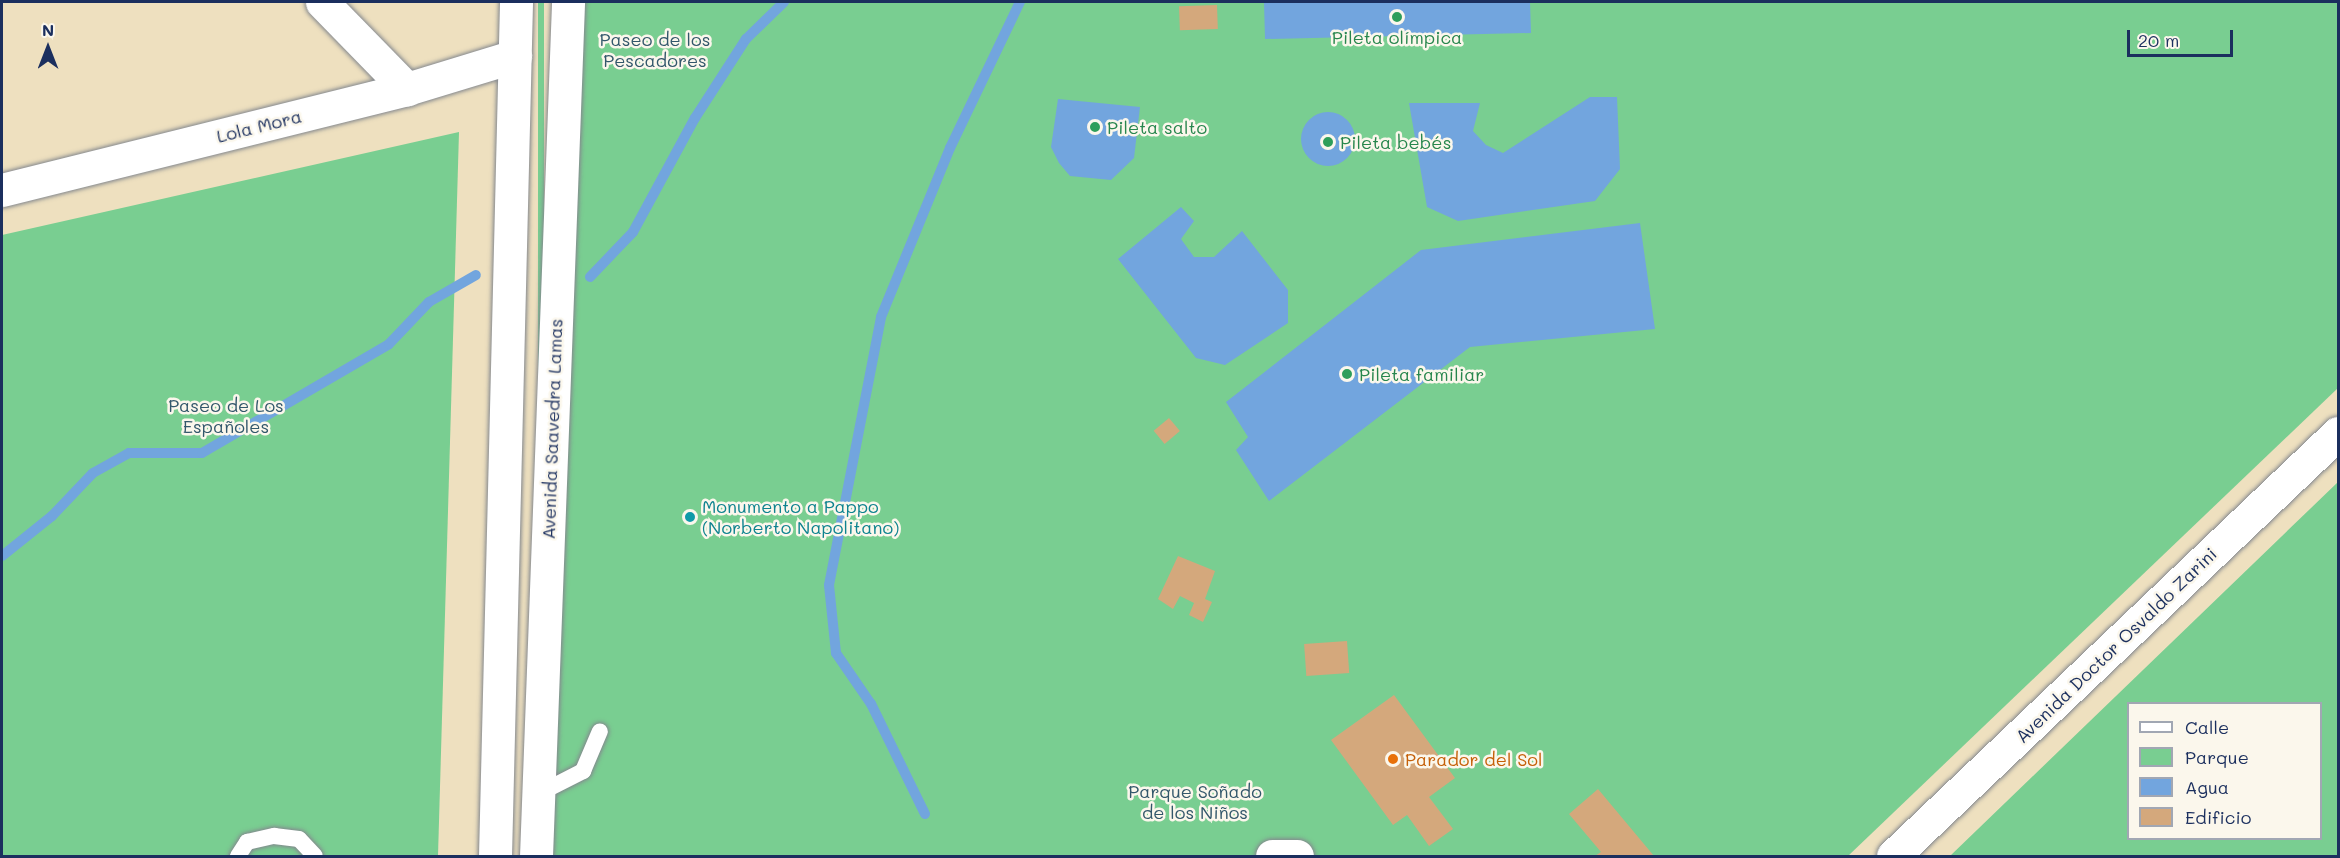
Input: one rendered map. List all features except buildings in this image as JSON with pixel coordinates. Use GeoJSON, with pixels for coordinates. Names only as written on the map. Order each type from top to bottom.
{"type":"FeatureCollection","features":[{"type":"Feature","properties":{"kind":"main road"},"geometry":{"type":"LineString","coordinates":[[322,2],[407,89]]}},
{"type":"Feature","properties":{"kind":"main road"},"geometry":{"type":"LineString","coordinates":[[495,856],[516,2]]}},
{"type":"Feature","properties":{"kind":"main road","name":"Avenida Saavedra Lamas"},"geometry":{"type":"LineString","coordinates":[[536,856],[568,2]]}},
{"type":"Feature","properties":{"kind":"main road","name":"Lola Mora"},"geometry":{"type":"LineString","coordinates":[[2,189],[407,89],[515,56]]}},
{"type":"Feature","properties":{"kind":"main road","name":"Avenida Doctor Osvaldo Zarini"},"geometry":{"type":"LineString","coordinates":[[1893,856],[2338,433]]}},
{"type":"Feature","properties":{"kind":"main road"},"geometry":{"type":"LineString","coordinates":[[1272,856],[1297,856]]}},
{"type":"Feature","properties":{"kind":"lane"},"geometry":{"type":"LineString","coordinates":[[538,794],[583,771],[600,731]]}},
{"type":"Feature","properties":{"kind":"lane"},"geometry":{"type":"LineString","coordinates":[[238,856],[247,842],[274,836],[299,839],[315,856]]}},
{"type":"Feature","properties":{"kind":"green space"},"geometry":{"type":"Polygon","coordinates":[[[538,2],[544,2],[544,856],[538,856],[538,2]]]}},
{"type":"Feature","properties":{"kind":"green space"},"geometry":{"type":"Polygon","coordinates":[[[579,2],[2338,2],[2338,388],[1848,856],[545,856],[579,2]]]}},
{"type":"Feature","properties":{"kind":"green space","name":"Paseo de Los Españoles"},"geometry":{"type":"Polygon","coordinates":[[[459,132],[438,856],[2,856],[2,235],[459,132]]]}},
{"type":"Feature","properties":{"kind":"green space"},"geometry":{"type":"Polygon","coordinates":[[[2338,482],[2338,856],[1950,856],[2338,482]]]}},
{"type":"Feature","properties":{"kind":"water","name":"Pileta olímpica"},"geometry":{"type":"Polygon","coordinates":[[[1264,2],[1530,2],[1531,33],[1265,39],[1264,2]]]}},
{"type":"Feature","properties":{"kind":"water"},"geometry":{"type":"Polygon","coordinates":[[[1590,97],[1617,97],[1620,169],[1595,201],[1458,221],[1427,207],[1409,103],[1480,103],[1473,131],[1486,145],[1503,153],[1590,97]]]}},
{"type":"Feature","properties":{"kind":"water","name":"Pileta salto"},"geometry":{"type":"Polygon","coordinates":[[[1058,99],[1140,107],[1134,158],[1111,180],[1070,176],[1059,163],[1051,147],[1058,99]]]}},
{"type":"Feature","properties":{"kind":"water","name":"Pileta bebés"},"geometry":{"type":"Polygon","coordinates":[[[1328,112],[1338,114],[1347,120],[1353,129],[1355,139],[1353,149],[1347,158],[1338,164],[1328,166],[1318,164],[1309,158],[1303,149],[1301,139],[1303,129],[1309,120],[1318,114],[1328,112]]]}},
{"type":"Feature","properties":{"kind":"water"},"geometry":{"type":"Polygon","coordinates":[[[1181,207],[1194,221],[1181,239],[1194,257],[1214,257],[1242,231],[1288,290],[1288,323],[1225,365],[1196,358],[1118,259],[1181,207]]]}},
{"type":"Feature","properties":{"kind":"water","name":"Pileta familiar"},"geometry":{"type":"Polygon","coordinates":[[[1640,223],[1655,329],[1470,347],[1269,501],[1236,450],[1248,437],[1226,402],[1421,250],[1640,223]]]}},
{"type":"Feature","properties":{"kind":"waterway"},"geometry":{"type":"LineString","coordinates":[[590,277],[633,232],[695,118],[746,39],[784,2]]}},
{"type":"Feature","properties":{"kind":"waterway"},"geometry":{"type":"LineString","coordinates":[[925,814],[871,704],[836,653],[829,585],[881,317],[950,148],[1020,2]]}},
{"type":"Feature","properties":{"kind":"waterway"},"geometry":{"type":"LineString","coordinates":[[2,556],[52,516],[93,473],[129,453],[202,453],[389,344],[429,302],[476,275]]}},
{"type":"Feature","properties":{"kind":"place","name":"Pileta olímpica"},"geometry":{"type":"Point","coordinates":[1397,17]}},
{"type":"Feature","properties":{"kind":"place","name":"Pileta salto"},"geometry":{"type":"Point","coordinates":[1095,127]}},
{"type":"Feature","properties":{"kind":"place","name":"Pileta bebés"},"geometry":{"type":"Point","coordinates":[1328,142]}},
{"type":"Feature","properties":{"kind":"place","name":"Pileta familiar"},"geometry":{"type":"Point","coordinates":[1347,374]}},
{"type":"Feature","properties":{"kind":"place","name":"Monumento a Pappo (Norberto Napolitano)"},"geometry":{"type":"Point","coordinates":[690,517]}},
{"type":"Feature","properties":{"kind":"place","name":"Parador del Sol"},"geometry":{"type":"Point","coordinates":[1393,759]}},
{"type":"Feature","properties":{"kind":"park label","name":"Paseo de los Pescadores"},"geometry":{"type":"Point","coordinates":[655,50]}},
{"type":"Feature","properties":{"kind":"park label","name":"Parque Soñado de los Niños"},"geometry":{"type":"Point","coordinates":[1195,802]}}]}
